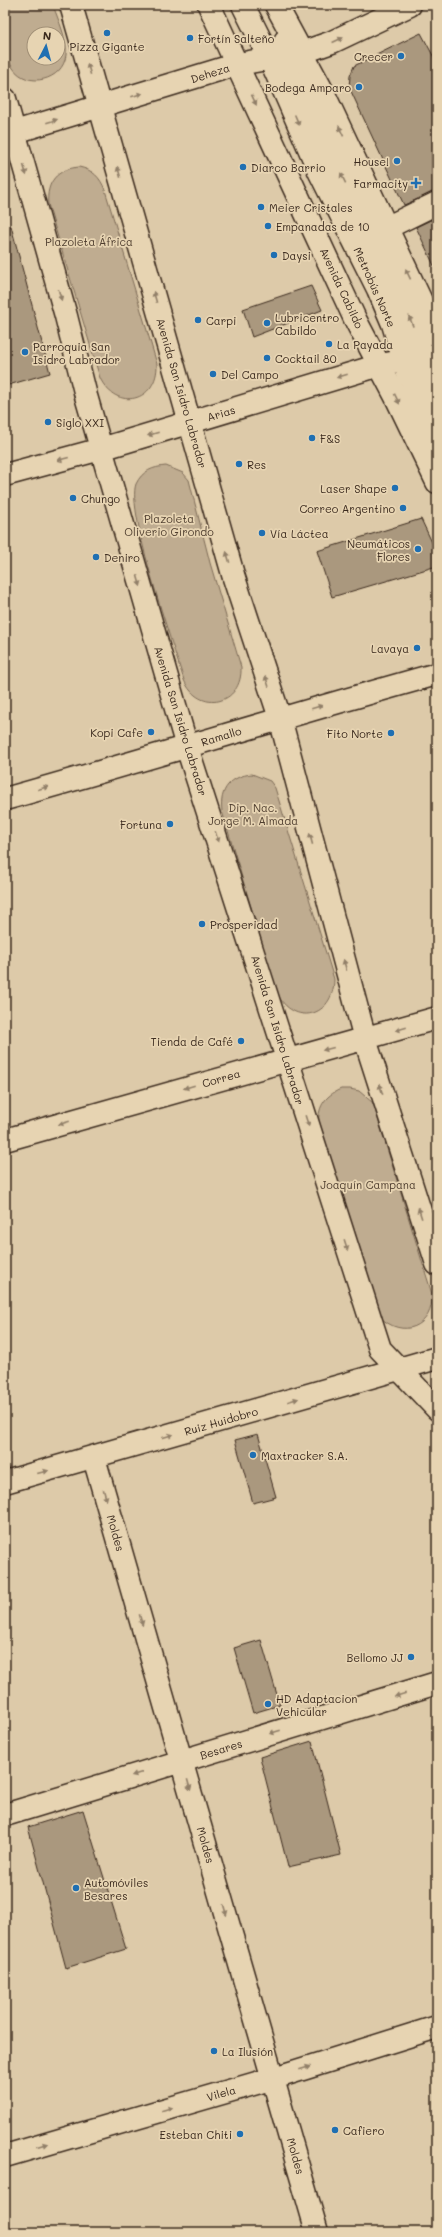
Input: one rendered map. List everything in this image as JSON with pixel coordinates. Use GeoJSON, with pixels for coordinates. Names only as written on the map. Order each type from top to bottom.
{"type":"FeatureCollection","features":[{"type":"Feature","properties":{"kind":"street","name":"Avenida San Isidro Labrador"},"geometry":{"type":"LineString","coordinates":[[71,5],[234,578],[280,718],[365,1039],[437,1264]]}},
{"type":"Feature","properties":{"kind":"street","name":"Avenida Cabildo"},"geometry":{"type":"LineString","coordinates":[[209,5],[238,64],[355,319],[380,365],[437,482]]}},
{"type":"Feature","properties":{"kind":"street","name":"Metrobús Norte"},"geometry":{"type":"LineString","coordinates":[[243,5],[286,56],[412,321],[421,358],[437,397]]}},
{"type":"Feature","properties":{"kind":"street","name":"Deheza"},"geometry":{"type":"LineString","coordinates":[[10,133],[238,64],[286,56],[332,42],[378,12],[410,5]]}},
{"type":"Feature","properties":{"kind":"street"},"geometry":{"type":"LineString","coordinates":[[279,13],[286,56],[323,92],[437,335]]}},
{"type":"Feature","properties":{"kind":"street","name":"Avenida San Isidro Labrador"},"geometry":{"type":"LineString","coordinates":[[5,99],[10,133],[187,747],[380,1349],[437,1409]]}},
{"type":"Feature","properties":{"kind":"street"},"geometry":{"type":"LineString","coordinates":[[386,228],[437,203]]}},
{"type":"Feature","properties":{"kind":"street","name":"Metrobús Norte"},"geometry":{"type":"LineString","coordinates":[[421,358],[413,391],[437,442]]}},
{"type":"Feature","properties":{"kind":"street","name":"Arias"},"geometry":{"type":"LineString","coordinates":[[5,475],[101,450],[380,365],[421,358]]}},
{"type":"Feature","properties":{"kind":"street","name":"Ramallo"},"geometry":{"type":"LineString","coordinates":[[5,799],[187,747],[280,718],[437,674]]}},
{"type":"Feature","properties":{"kind":"street","name":"Correa"},"geometry":{"type":"LineString","coordinates":[[5,1140],[287,1059],[365,1039],[437,1018]]}},
{"type":"Feature","properties":{"kind":"street","name":"Ruiz Huidobro"},"geometry":{"type":"LineString","coordinates":[[5,1482],[94,1458],[437,1358]]}},
{"type":"Feature","properties":{"kind":"street","name":"Moldes"},"geometry":{"type":"LineString","coordinates":[[94,1458],[274,2078],[317,2232]]}},
{"type":"Feature","properties":{"kind":"street","name":"Besares"},"geometry":{"type":"LineString","coordinates":[[5,1815],[437,1684]]}},
{"type":"Feature","properties":{"kind":"street","name":"Vilela"},"geometry":{"type":"LineString","coordinates":[[5,2156],[274,2078],[437,2027]]}},
{"type":"Feature","properties":{"kind":"green space"},"geometry":{"type":"Polygon","coordinates":[[[5,5],[53,5],[61,26],[26,26],[26,66],[62,66],[52,76],[44,79],[35,80],[19,75],[9,61],[5,46],[5,5]]]}},
{"type":"Feature","properties":{"kind":"green space","name":"Plazoleta África"},"geometry":{"type":"Polygon","coordinates":[[[79,167],[92,172],[101,181],[105,190],[157,364],[155,377],[151,387],[144,394],[135,398],[125,399],[116,396],[107,389],[100,378],[48,204],[49,189],[54,178],[71,168],[79,167]]]}},
{"type":"Feature","properties":{"kind":"green space","name":"Plazoleta Oliverio Girondo"},"geometry":{"type":"Polygon","coordinates":[[[166,466],[183,473],[189,480],[210,563],[241,667],[240,680],[235,690],[228,697],[219,701],[209,701],[200,698],[191,691],[184,680],[161,610],[144,549],[135,499],[136,484],[141,476],[148,470],[166,466]]]}},
{"type":"Feature","properties":{"kind":"green space","name":"Dip. Nac. Jorge M. Almada"},"geometry":{"type":"Polygon","coordinates":[[[252,774],[270,781],[275,788],[334,979],[332,992],[327,1002],[320,1010],[312,1013],[302,1014],[293,1011],[284,1004],[277,993],[222,811],[222,796],[228,785],[238,778],[252,774]]]}},
{"type":"Feature","properties":{"kind":"green space","name":"Joaquín Campana"},"geometry":{"type":"Polygon","coordinates":[[[341,1089],[359,1091],[373,1103],[432,1294],[428,1315],[422,1322],[415,1326],[406,1328],[397,1327],[388,1323],[379,1316],[319,1126],[319,1114],[323,1103],[330,1095],[341,1089]]]}},
{"type":"Feature","properties":{"kind":"building"},"geometry":{"type":"Polygon","coordinates":[[[421,33],[437,63],[437,191],[404,205],[349,87],[350,76],[354,66],[421,33]]]}},
{"type":"Feature","properties":{"kind":"building"},"geometry":{"type":"Polygon","coordinates":[[[437,217],[437,272],[416,227],[437,217]]]}},
{"type":"Feature","properties":{"kind":"building"},"geometry":{"type":"Polygon","coordinates":[[[11,226],[50,373],[5,386],[5,227],[11,226]]]}},
{"type":"Feature","properties":{"kind":"building","name":"Lubricentro Cabildo"},"geometry":{"type":"Polygon","coordinates":[[[311,286],[322,310],[252,337],[243,309],[311,286]]]}},
{"type":"Feature","properties":{"kind":"building"},"geometry":{"type":"Polygon","coordinates":[[[421,519],[437,553],[437,566],[332,597],[317,551],[421,519]]]}},
{"type":"Feature","properties":{"kind":"building"},"geometry":{"type":"Polygon","coordinates":[[[258,1434],[276,1497],[253,1503],[235,1440],[258,1434]]]}},
{"type":"Feature","properties":{"kind":"building"},"geometry":{"type":"Polygon","coordinates":[[[261,1640],[280,1705],[253,1713],[234,1648],[261,1640]]]}},
{"type":"Feature","properties":{"kind":"building"},"geometry":{"type":"Polygon","coordinates":[[[312,1741],[341,1855],[288,1867],[260,1757],[312,1741]]]}},
{"type":"Feature","properties":{"kind":"building","name":"Automóviles Besares"},"geometry":{"type":"Polygon","coordinates":[[[83,1810],[126,1949],[66,1968],[28,1827],[83,1810]]]}},
{"type":"Feature","properties":{"kind":"place","name":"Pizza Gigante"},"geometry":{"type":"Point","coordinates":[107,33]}},
{"type":"Feature","properties":{"kind":"place","name":"Fortín Salteño"},"geometry":{"type":"Point","coordinates":[190,38]}},
{"type":"Feature","properties":{"kind":"place","name":"Crecer"},"geometry":{"type":"Point","coordinates":[401,56]}},
{"type":"Feature","properties":{"kind":"place","name":"Bodega Amparo"},"geometry":{"type":"Point","coordinates":[359,87]}},
{"type":"Feature","properties":{"kind":"place","name":"House!"},"geometry":{"type":"Point","coordinates":[397,161]}},
{"type":"Feature","properties":{"kind":"place","name":"Diarco Barrio"},"geometry":{"type":"Point","coordinates":[243,167]}},
{"type":"Feature","properties":{"kind":"place","name":"Farmacity"},"geometry":{"type":"Point","coordinates":[416,183]}},
{"type":"Feature","properties":{"kind":"place","name":"Meier Cristales"},"geometry":{"type":"Point","coordinates":[261,207]}},
{"type":"Feature","properties":{"kind":"place","name":"Empanadas de 10"},"geometry":{"type":"Point","coordinates":[268,226]}},
{"type":"Feature","properties":{"kind":"place","name":"Daysi"},"geometry":{"type":"Point","coordinates":[274,255]}},
{"type":"Feature","properties":{"kind":"place","name":"Carpi"},"geometry":{"type":"Point","coordinates":[198,320]}},
{"type":"Feature","properties":{"kind":"place","name":"Lubricentro Cabildo"},"geometry":{"type":"Point","coordinates":[267,323]}},
{"type":"Feature","properties":{"kind":"place","name":"La Payada"},"geometry":{"type":"Point","coordinates":[329,344]}},
{"type":"Feature","properties":{"kind":"place","name":"Parroquia San Isidro Labrador"},"geometry":{"type":"Point","coordinates":[25,352]}},
{"type":"Feature","properties":{"kind":"place","name":"Cocktail 80"},"geometry":{"type":"Point","coordinates":[267,358]}},
{"type":"Feature","properties":{"kind":"place","name":"Del Campo"},"geometry":{"type":"Point","coordinates":[213,374]}},
{"type":"Feature","properties":{"kind":"place","name":"Siglo XXI"},"geometry":{"type":"Point","coordinates":[48,422]}},
{"type":"Feature","properties":{"kind":"place","name":"F&S"},"geometry":{"type":"Point","coordinates":[312,438]}},
{"type":"Feature","properties":{"kind":"place","name":"Res"},"geometry":{"type":"Point","coordinates":[239,464]}},
{"type":"Feature","properties":{"kind":"place","name":"Laser Shape"},"geometry":{"type":"Point","coordinates":[395,488]}},
{"type":"Feature","properties":{"kind":"place","name":"Chungo"},"geometry":{"type":"Point","coordinates":[73,498]}},
{"type":"Feature","properties":{"kind":"place","name":"Correo Argentino"},"geometry":{"type":"Point","coordinates":[403,508]}},
{"type":"Feature","properties":{"kind":"place","name":"Vía Láctea"},"geometry":{"type":"Point","coordinates":[262,533]}},
{"type":"Feature","properties":{"kind":"place","name":"Neumáticos Flores"},"geometry":{"type":"Point","coordinates":[418,549]}},
{"type":"Feature","properties":{"kind":"place","name":"Deniro"},"geometry":{"type":"Point","coordinates":[96,557]}},
{"type":"Feature","properties":{"kind":"place","name":"Lavaya"},"geometry":{"type":"Point","coordinates":[417,648]}},
{"type":"Feature","properties":{"kind":"place","name":"Kopi Cafe"},"geometry":{"type":"Point","coordinates":[151,732]}},
{"type":"Feature","properties":{"kind":"place","name":"Fito Norte"},"geometry":{"type":"Point","coordinates":[391,733]}},
{"type":"Feature","properties":{"kind":"place","name":"Fortuna"},"geometry":{"type":"Point","coordinates":[170,824]}},
{"type":"Feature","properties":{"kind":"place","name":"Prosperidad"},"geometry":{"type":"Point","coordinates":[202,924]}},
{"type":"Feature","properties":{"kind":"place","name":"Tienda de Café"},"geometry":{"type":"Point","coordinates":[241,1041]}},
{"type":"Feature","properties":{"kind":"place","name":"Maxtracker S.A."},"geometry":{"type":"Point","coordinates":[253,1455]}},
{"type":"Feature","properties":{"kind":"place","name":"Bellomo JJ"},"geometry":{"type":"Point","coordinates":[411,1657]}},
{"type":"Feature","properties":{"kind":"place","name":"HD Adaptacion Vehicular"},"geometry":{"type":"Point","coordinates":[268,1704]}},
{"type":"Feature","properties":{"kind":"place","name":"Automóviles Besares"},"geometry":{"type":"Point","coordinates":[76,1888]}},
{"type":"Feature","properties":{"kind":"place","name":"La Ilusión"},"geometry":{"type":"Point","coordinates":[214,2051]}},
{"type":"Feature","properties":{"kind":"place","name":"Cafiero"},"geometry":{"type":"Point","coordinates":[335,2130]}},
{"type":"Feature","properties":{"kind":"place","name":"Esteban Chiti"},"geometry":{"type":"Point","coordinates":[240,2134]}}]}
